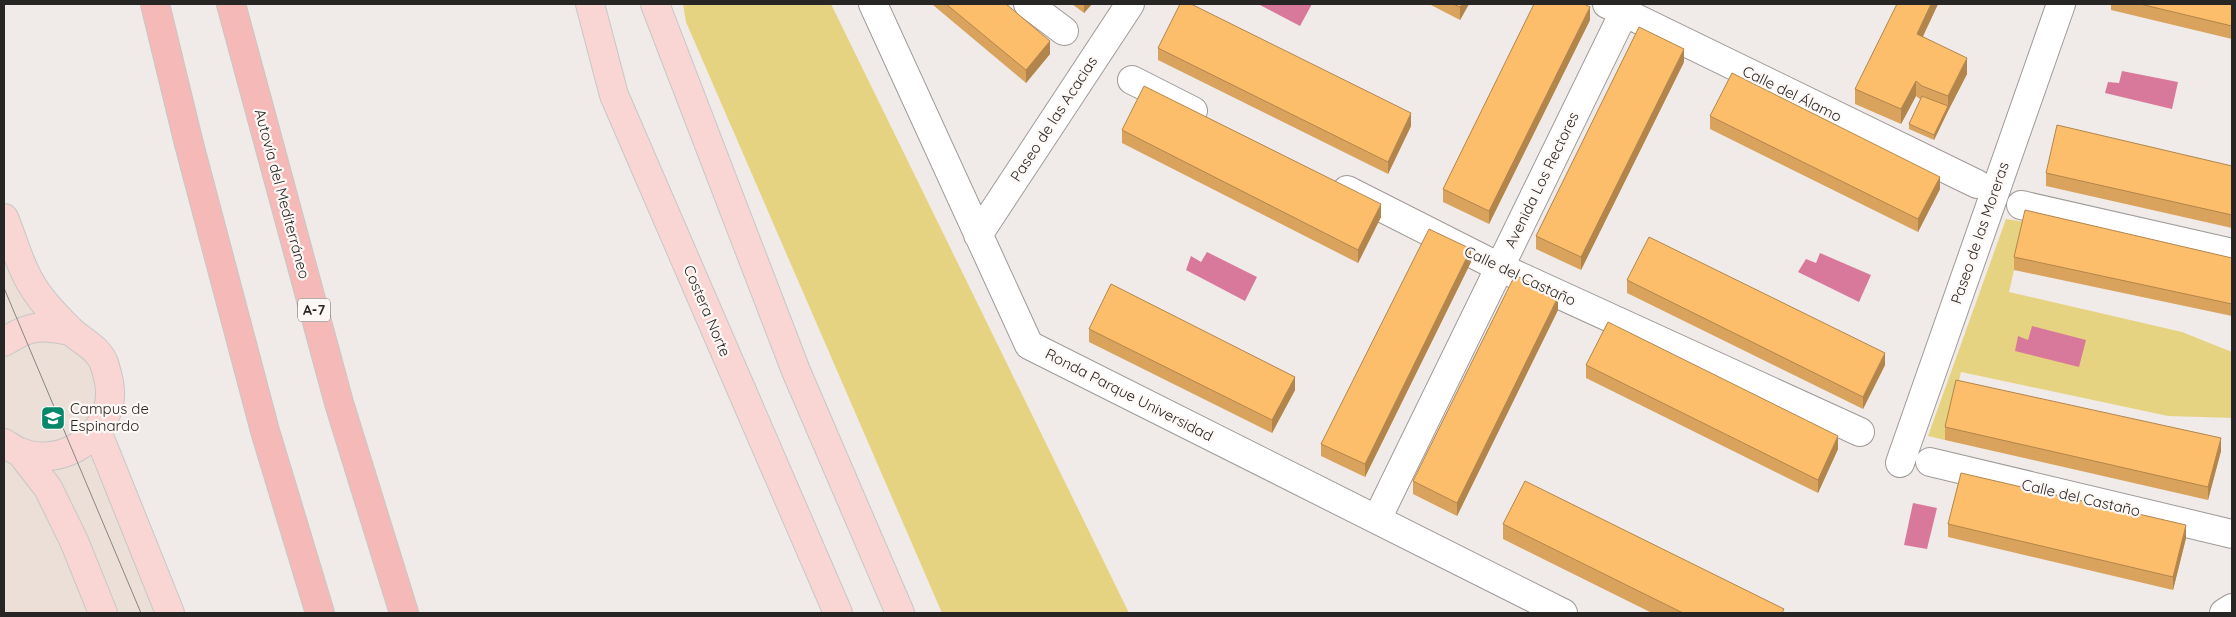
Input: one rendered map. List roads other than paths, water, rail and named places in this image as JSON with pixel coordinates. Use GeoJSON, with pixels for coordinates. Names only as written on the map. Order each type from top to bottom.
{"type":"FeatureCollection","features":[{"type":"Feature","properties":{"kind":"highway"},"geometry":{"type":"LineString","coordinates":[[155,4],[189,144],[265,431],[320,613]]}},
{"type":"Feature","properties":{"kind":"highway","name":"Autovía del Mediterráneo"},"geometry":{"type":"LineString","coordinates":[[231,4],[339,403],[404,613]]}},
{"type":"Feature","properties":{"kind":"main road","name":"Costera Norte"},"geometry":{"type":"LineString","coordinates":[[590,4],[614,95],[838,613]]}},
{"type":"Feature","properties":{"kind":"main road"},"geometry":{"type":"LineString","coordinates":[[655,4],[796,371],[900,613]]}},
{"type":"Feature","properties":{"kind":"main road"},"geometry":{"type":"LineString","coordinates":[[4,218],[32,285],[70,331],[89,343],[103,360],[110,382],[109,405],[96,431],[73,450],[56,456],[37,456],[12,447]]}},
{"type":"Feature","properties":{"kind":"main road"},"geometry":{"type":"LineString","coordinates":[[4,342],[22,330],[46,326],[70,331]]}},
{"type":"Feature","properties":{"kind":"main road"},"geometry":{"type":"LineString","coordinates":[[96,431],[170,613]]}},
{"type":"Feature","properties":{"kind":"main road"},"geometry":{"type":"LineString","coordinates":[[12,447],[48,488],[74,541],[103,613]]}},
{"type":"Feature","properties":{"kind":"street","name":"Ronda Parque Universidad"},"geometry":{"type":"LineString","coordinates":[[873,4],[1029,345],[1563,613]]}},
{"type":"Feature","properties":{"kind":"street"},"geometry":{"type":"LineString","coordinates":[[1028,4],[1064,31]]}},
{"type":"Feature","properties":{"kind":"street","name":"Paseo de las Acacias"},"geometry":{"type":"LineString","coordinates":[[978,234],[1130,4]]}},
{"type":"Feature","properties":{"kind":"street","name":"Paseo de las Moreras"},"geometry":{"type":"LineString","coordinates":[[1900,464],[2061,4]]}},
{"type":"Feature","properties":{"kind":"street","name":"Calle del Álamo"},"geometry":{"type":"LineString","coordinates":[[1620,7],[1977,184]]}},
{"type":"Feature","properties":{"kind":"street","name":"Avenida Los Rectores"},"geometry":{"type":"LineString","coordinates":[[1377,519],[1499,268],[1620,7]]}},
{"type":"Feature","properties":{"kind":"street"},"geometry":{"type":"LineString","coordinates":[[1132,80],[1212,121]]}},
{"type":"Feature","properties":{"kind":"street","name":"Calle del Castaño"},"geometry":{"type":"LineString","coordinates":[[1327,180],[1499,268],[1860,432]]}},
{"type":"Feature","properties":{"kind":"street"},"geometry":{"type":"LineString","coordinates":[[2022,206],[2232,253]]}},
{"type":"Feature","properties":{"kind":"street","name":"Calle del Castaño"},"geometry":{"type":"LineString","coordinates":[[1930,462],[2232,534]]}},
{"type":"Feature","properties":{"kind":"street"},"geometry":{"type":"LineString","coordinates":[[2224,613],[2232,608]]}},
{"type":"Feature","properties":{"kind":"tram line"},"geometry":{"type":"LineString","coordinates":[[4,288],[141,613]]}},
{"type":"Feature","properties":{"kind":"place","name":"Campus de Espinardo"},"geometry":{"type":"Point","coordinates":[53,418]}}]}
